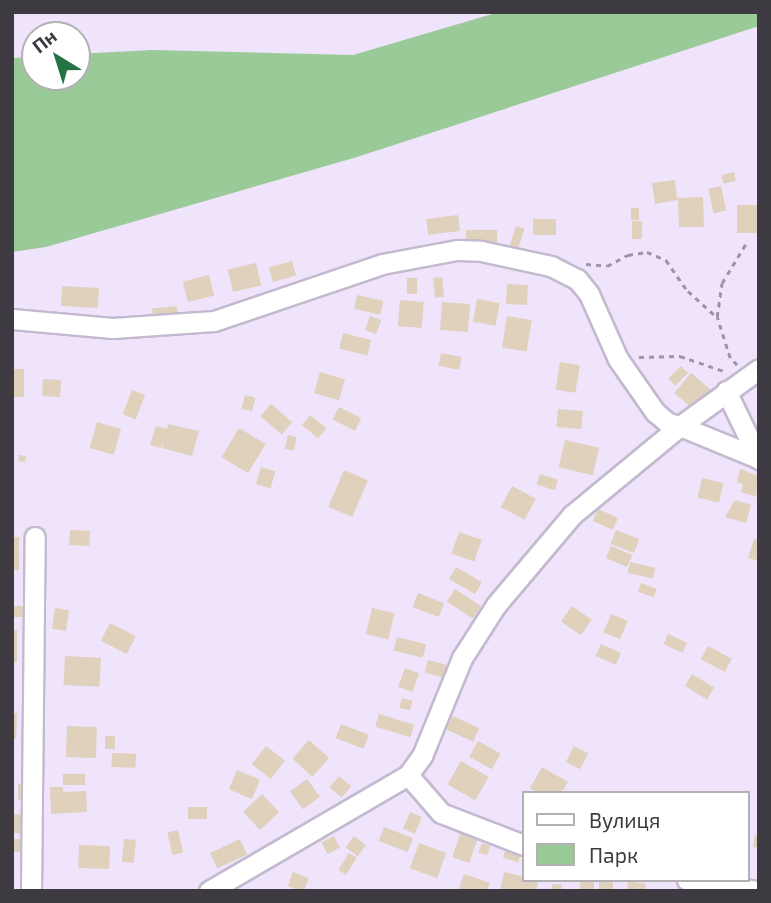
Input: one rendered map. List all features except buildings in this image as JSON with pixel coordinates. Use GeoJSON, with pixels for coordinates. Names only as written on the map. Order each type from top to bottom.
{"type":"FeatureCollection","features":[{"type":"Feature","properties":{"kind":"street"},"geometry":{"type":"LineString","coordinates":[[12,319],[93,328],[214,321],[382,264],[457,250],[497,253],[561,270],[584,286],[618,359],[655,412],[680,426],[758,459]]}},
{"type":"Feature","properties":{"kind":"street"},"geometry":{"type":"LineString","coordinates":[[209,891],[408,775],[422,756],[462,658],[496,605],[572,514],[680,426],[753,372]]}},
{"type":"Feature","properties":{"kind":"street"},"geometry":{"type":"LineString","coordinates":[[726,391],[758,459]]}},
{"type":"Feature","properties":{"kind":"street"},"geometry":{"type":"LineString","coordinates":[[31,891],[35,537]]}},
{"type":"Feature","properties":{"kind":"street"},"geometry":{"type":"LineString","coordinates":[[408,775],[441,813],[522,844]]}},
{"type":"Feature","properties":{"kind":"street"},"geometry":{"type":"LineString","coordinates":[[700,882],[757,891]]}},
{"type":"Feature","properties":{"kind":"path"},"geometry":{"type":"LineString","coordinates":[[748,240],[722,283],[717,317],[730,358],[753,372]]}},
{"type":"Feature","properties":{"kind":"path"},"geometry":{"type":"LineString","coordinates":[[561,270],[593,262],[607,265],[628,255],[648,252],[666,260],[688,290],[717,317]]}},
{"type":"Feature","properties":{"kind":"path"},"geometry":{"type":"LineString","coordinates":[[618,359],[680,356],[753,372]]}},
{"type":"Feature","properties":{"kind":"green space"},"geometry":{"type":"Polygon","coordinates":[[[499,12],[759,12],[759,26],[357,157],[46,247],[12,252],[12,58],[21,58],[21,91],[91,91],[91,53],[151,50],[353,55],[499,12]]]}}]}
